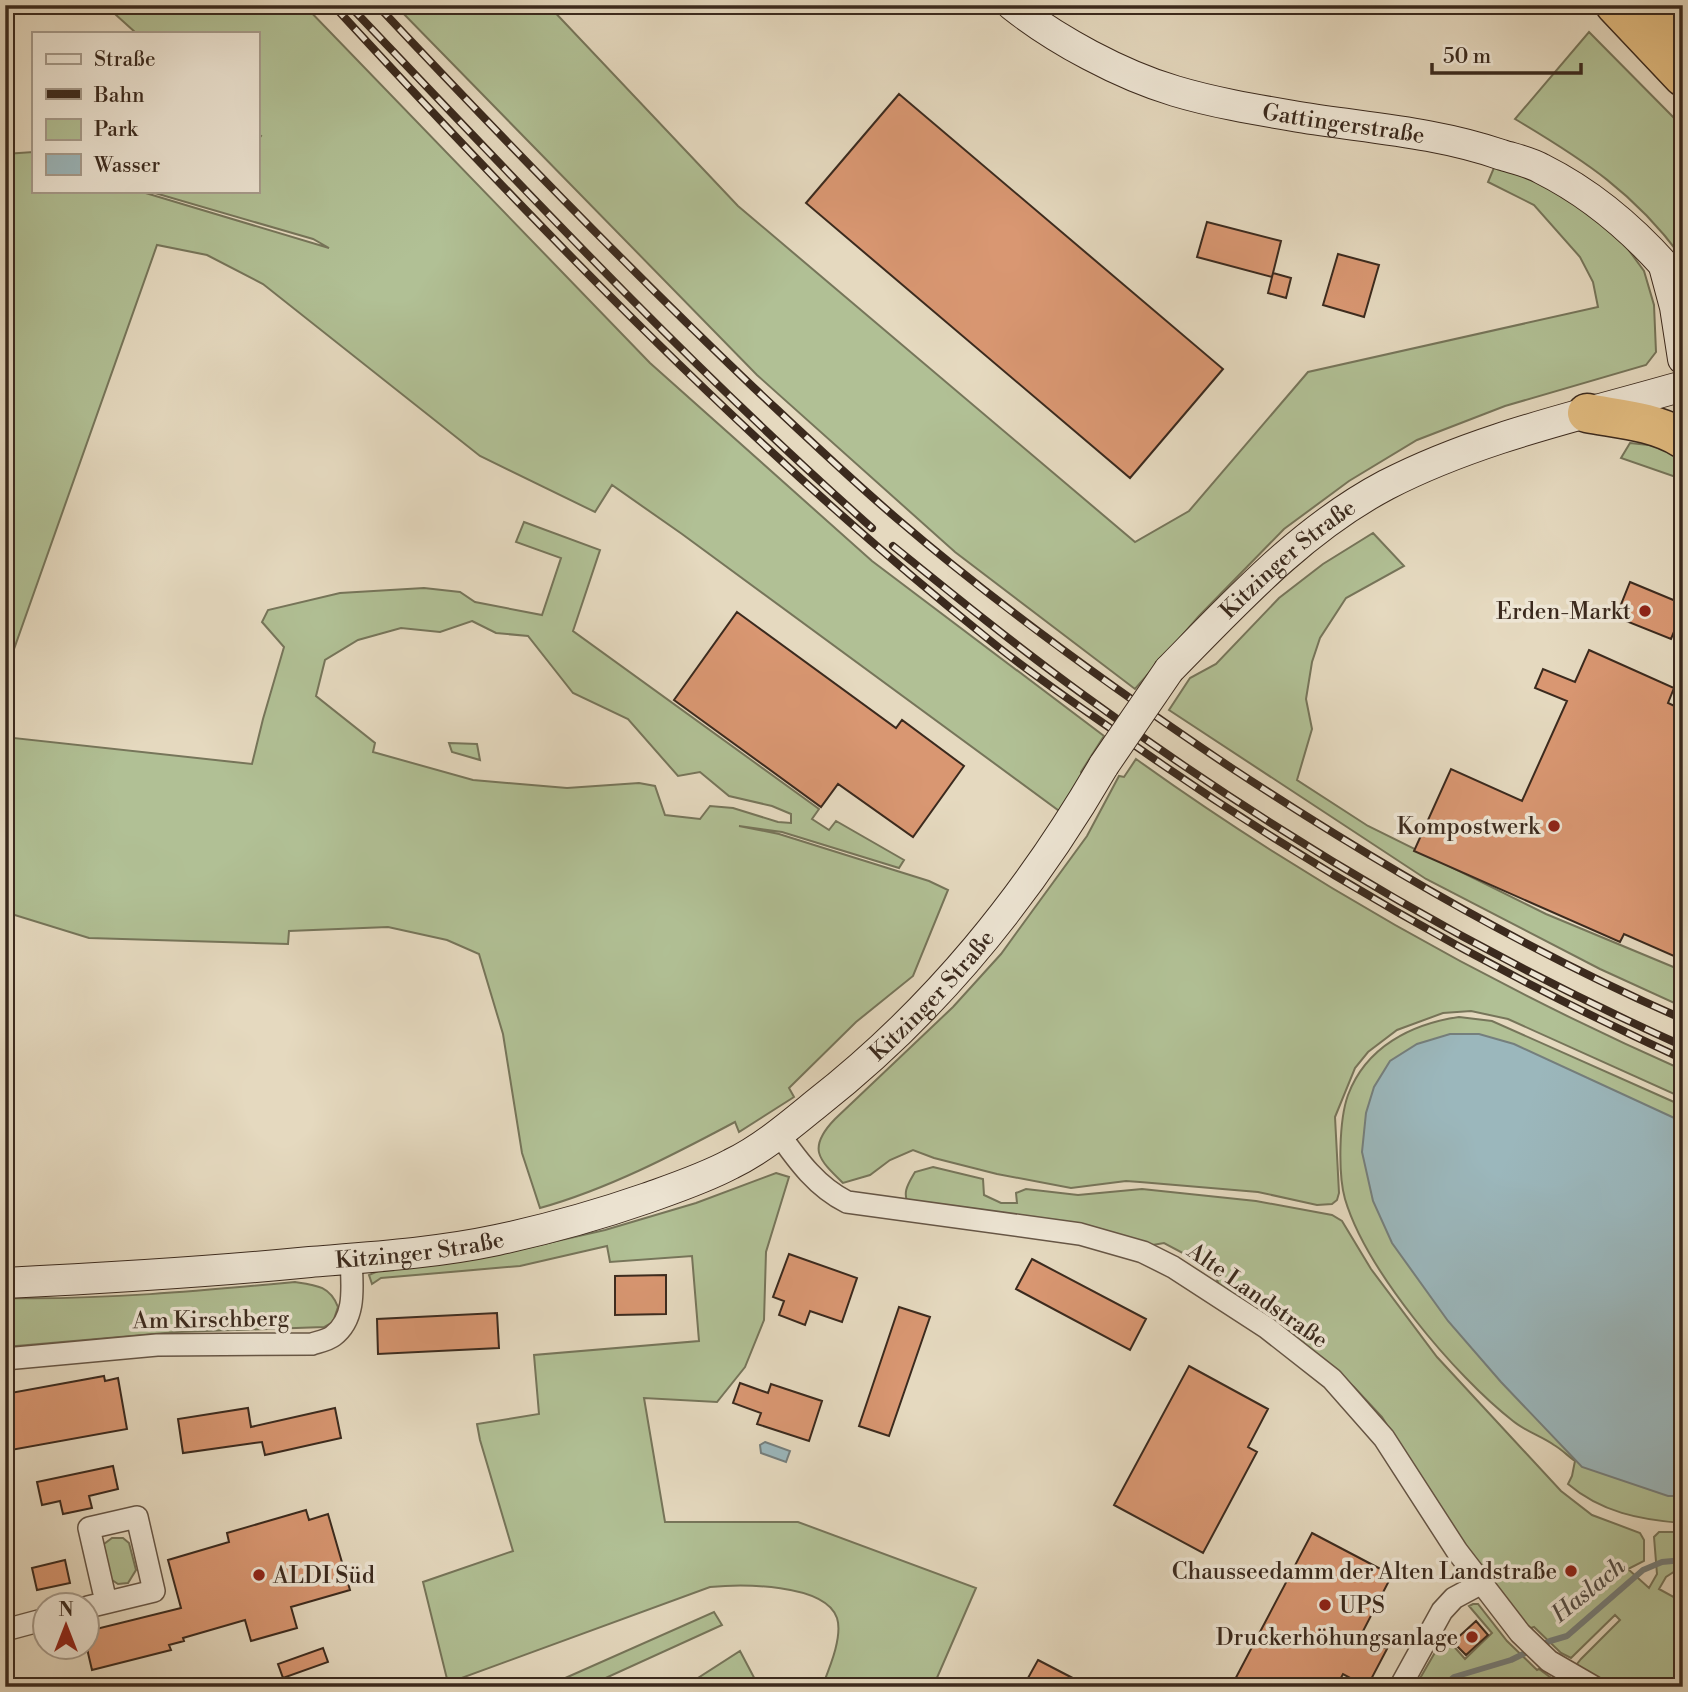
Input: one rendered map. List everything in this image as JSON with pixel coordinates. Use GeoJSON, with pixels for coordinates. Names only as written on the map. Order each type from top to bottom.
{"type":"FeatureCollection","features":[{"type":"Feature","properties":{"kind":"highway"},"geometry":{"type":"LineString","coordinates":[[1615,5],[1683,77]]}},
{"type":"Feature","properties":{"kind":"highway"},"geometry":{"type":"LineString","coordinates":[[1658,5],[1683,31]]}},
{"type":"Feature","properties":{"kind":"highway"},"geometry":{"type":"LineString","coordinates":[[1587,413],[1642,423],[1683,439]]}},
{"type":"Feature","properties":{"kind":"street","name":"Gattingerstraße"},"geometry":{"type":"LineString","coordinates":[[1012,5],[1042,29],[1123,70],[1174,91],[1300,117],[1468,143],[1540,167],[1594,200],[1637,235],[1683,287]]}},
{"type":"Feature","properties":{"kind":"street","name":"Gattingerstraße"},"geometry":{"type":"LineString","coordinates":[[1663,262],[1675,307],[1683,359]]}},
{"type":"Feature","properties":{"kind":"street","name":"Kitzinger Straße"},"geometry":{"type":"LineString","coordinates":[[5,1283],[187,1273],[351,1259],[494,1241],[566,1224],[677,1187],[732,1164],[779,1134],[870,1060],[964,964],[988,937],[1071,823],[1104,765],[1169,670],[1263,574],[1334,517],[1384,486],[1461,452],[1683,386]]}},
{"type":"Feature","properties":{"kind":"street","name":"Alte Landstraße"},"geometry":{"type":"LineString","coordinates":[[779,1134],[803,1167],[833,1195],[847,1202],[1080,1234],[1143,1252],[1173,1267],[1267,1328],[1332,1379],[1384,1438],[1480,1584],[1520,1633],[1567,1680],[1594,1687]]}},
{"type":"Feature","properties":{"kind":"street","name":"Am Kirschberg"},"geometry":{"type":"LineString","coordinates":[[5,1359],[157,1345],[312,1344],[332,1337],[345,1322],[352,1301],[351,1259]]}},
{"type":"Feature","properties":{"kind":"street"},"geometry":{"type":"LineString","coordinates":[[1400,1687],[1442,1611],[1454,1598],[1480,1584]]}},
{"type":"Feature","properties":{"kind":"street"},"geometry":{"type":"LineString","coordinates":[[5,1630],[32,1623]]}},
{"type":"Feature","properties":{"kind":"green space"},"geometry":{"type":"Polygon","coordinates":[[[105,5],[304,5],[650,363],[872,561],[1104,736],[1081,772],[1084,777],[1062,813],[612,485],[595,512],[480,456],[263,284],[207,255],[157,245],[8,666],[5,666],[5,154],[32,152],[32,192],[142,192],[329,248],[313,239],[151,192],[259,192],[259,32],[135,32],[105,5]]]}},
{"type":"Feature","properties":{"kind":"green space"},"geometry":{"type":"Polygon","coordinates":[[[395,5],[548,5],[738,206],[1135,542],[1189,511],[1308,372],[1598,307],[1593,282],[1580,257],[1534,205],[1488,182],[1498,158],[1542,178],[1617,234],[1644,271],[1654,305],[1656,352],[1646,365],[1505,406],[1417,440],[1349,481],[1284,529],[1199,616],[1135,689],[955,552],[757,375],[395,5]]]}},
{"type":"Feature","properties":{"kind":"green space"},"geometry":{"type":"Polygon","coordinates":[[[1589,32],[1683,127],[1683,259],[1646,215],[1607,180],[1515,119],[1589,32]]]}},
{"type":"Feature","properties":{"kind":"green space"},"geometry":{"type":"Polygon","coordinates":[[[1630,443],[1667,447],[1683,452],[1683,504],[1676,477],[1621,458],[1630,443]]]}},
{"type":"Feature","properties":{"kind":"green space"},"geometry":{"type":"Polygon","coordinates":[[[524,522],[600,550],[573,631],[819,809],[812,819],[829,830],[836,821],[904,860],[899,868],[782,832],[739,826],[779,834],[929,881],[948,890],[913,976],[856,1022],[789,1088],[794,1097],[739,1132],[735,1122],[615,1181],[540,1208],[522,1153],[503,1034],[479,954],[447,940],[388,927],[289,931],[288,944],[89,938],[5,912],[5,737],[252,764],[284,647],[262,622],[268,610],[340,593],[424,588],[460,592],[475,602],[542,615],[561,558],[516,542],[524,522]],[[472,621],[440,632],[401,628],[358,640],[325,660],[316,696],[375,743],[373,752],[473,780],[567,788],[639,783],[655,786],[665,815],[700,819],[710,806],[733,808],[778,822],[791,823],[791,814],[772,806],[729,796],[700,772],[678,776],[628,719],[573,693],[528,636],[496,633],[472,621]]]}},
{"type":"Feature","properties":{"kind":"green space"},"geometry":{"type":"Polygon","coordinates":[[[1373,533],[1404,566],[1346,598],[1320,638],[1312,662],[1306,699],[1312,729],[1297,780],[1368,826],[1546,914],[1683,971],[1683,1007],[1600,969],[1426,879],[1169,710],[1190,678],[1216,664],[1279,598],[1323,564],[1373,533]]]}},
{"type":"Feature","properties":{"kind":"green space"},"geometry":{"type":"Polygon","coordinates":[[[449,743],[477,744],[480,760],[452,752],[449,743]]]}},
{"type":"Feature","properties":{"kind":"green space"},"geometry":{"type":"Polygon","coordinates":[[[1136,759],[1266,847],[1401,928],[1540,1003],[1683,1070],[1683,1098],[1508,1019],[1471,1011],[1443,1013],[1397,1030],[1368,1052],[1355,1068],[1335,1117],[1339,1193],[1332,1204],[1317,1205],[1258,1192],[1126,1181],[1071,1188],[997,1174],[913,1150],[890,1160],[870,1175],[843,1183],[827,1167],[819,1153],[821,1138],[826,1129],[953,1007],[1001,954],[1087,836],[1119,776],[1124,777],[1136,759]]]}},
{"type":"Feature","properties":{"kind":"green space"},"geometry":{"type":"Polygon","coordinates":[[[1459,1017],[1492,1021],[1683,1106],[1683,1523],[1622,1513],[1594,1501],[1568,1484],[1575,1461],[1513,1421],[1465,1377],[1392,1289],[1356,1227],[1345,1199],[1341,1176],[1341,1147],[1345,1106],[1356,1078],[1378,1051],[1392,1041],[1424,1025],[1459,1017]]]}},
{"type":"Feature","properties":{"kind":"green space"},"geometry":{"type":"Polygon","coordinates":[[[933,1167],[983,1179],[984,1195],[1001,1203],[1017,1203],[1016,1193],[1026,1189],[1078,1195],[1142,1189],[1256,1201],[1332,1215],[1342,1221],[1371,1269],[1437,1357],[1561,1491],[1592,1515],[1640,1533],[1644,1540],[1644,1561],[1628,1569],[1649,1588],[1657,1574],[1654,1537],[1659,1532],[1683,1532],[1683,1566],[1666,1577],[1659,1589],[1683,1602],[1683,1687],[1607,1687],[1578,1671],[1577,1664],[1581,1659],[1620,1620],[1615,1615],[1571,1658],[1561,1653],[1534,1627],[1528,1629],[1454,1530],[1382,1417],[1354,1387],[1295,1336],[1220,1288],[1213,1269],[1164,1243],[1141,1247],[910,1206],[906,1193],[915,1172],[933,1167]]]}},
{"type":"Feature","properties":{"kind":"green space"},"geometry":{"type":"Polygon","coordinates":[[[776,1173],[789,1177],[766,1252],[764,1320],[745,1367],[717,1402],[644,1398],[665,1522],[798,1522],[976,1588],[933,1687],[822,1687],[834,1653],[838,1634],[837,1618],[829,1606],[816,1598],[799,1592],[760,1586],[710,1587],[448,1683],[423,1582],[513,1551],[477,1424],[539,1414],[534,1355],[699,1341],[692,1256],[610,1262],[607,1246],[520,1266],[381,1278],[372,1284],[369,1275],[385,1268],[526,1248],[605,1230],[696,1203],[776,1173]]]}},
{"type":"Feature","properties":{"kind":"green space"},"geometry":{"type":"Polygon","coordinates":[[[295,1282],[316,1286],[331,1295],[338,1307],[333,1322],[324,1327],[177,1332],[5,1347],[5,1298],[187,1292],[295,1282]]]}},
{"type":"Feature","properties":{"kind":"green space"},"geometry":{"type":"Polygon","coordinates":[[[112,1538],[123,1538],[129,1543],[136,1570],[128,1583],[118,1584],[109,1578],[103,1553],[104,1544],[112,1538]]]}},
{"type":"Feature","properties":{"kind":"green space"},"geometry":{"type":"Polygon","coordinates":[[[1478,1604],[1507,1641],[1537,1670],[1558,1683],[1559,1687],[1415,1687],[1441,1642],[1450,1642],[1465,1659],[1492,1633],[1469,1606],[1478,1604]]]}},
{"type":"Feature","properties":{"kind":"green space"},"geometry":{"type":"Polygon","coordinates":[[[714,1612],[722,1625],[586,1687],[545,1687],[714,1612]]]}},
{"type":"Feature","properties":{"kind":"green space"},"geometry":{"type":"Polygon","coordinates":[[[740,1651],[759,1687],[684,1687],[740,1651]]]}},
{"type":"Feature","properties":{"kind":"water"},"geometry":{"type":"Polygon","coordinates":[[[1450,1034],[1479,1034],[1514,1044],[1683,1122],[1683,1496],[1668,1496],[1582,1467],[1501,1382],[1448,1321],[1392,1243],[1373,1201],[1362,1152],[1366,1113],[1374,1087],[1390,1061],[1417,1044],[1450,1034]]]}},
{"type":"Feature","properties":{"kind":"water"},"geometry":{"type":"Polygon","coordinates":[[[765,1442],[790,1451],[786,1462],[761,1453],[760,1445],[765,1442]]]}},
{"type":"Feature","properties":{"kind":"building"},"geometry":{"type":"Polygon","coordinates":[[[899,94],[1223,369],[1130,478],[806,203],[899,94]]]}},
{"type":"Feature","properties":{"kind":"building"},"geometry":{"type":"Polygon","coordinates":[[[1207,222],[1281,241],[1272,277],[1197,257],[1207,222]]]}},
{"type":"Feature","properties":{"kind":"building"},"geometry":{"type":"Polygon","coordinates":[[[1338,254],[1379,265],[1364,317],[1323,305],[1338,254]]]}},
{"type":"Feature","properties":{"kind":"building"},"geometry":{"type":"Polygon","coordinates":[[[1273,273],[1291,278],[1286,298],[1268,293],[1273,273]]]}},
{"type":"Feature","properties":{"kind":"building"},"geometry":{"type":"Polygon","coordinates":[[[1630,582],[1683,604],[1671,639],[1616,617],[1630,582]]]}},
{"type":"Feature","properties":{"kind":"building"},"geometry":{"type":"Polygon","coordinates":[[[737,612],[896,728],[902,720],[964,766],[913,837],[838,784],[821,807],[674,700],[737,612]]]}},
{"type":"Feature","properties":{"kind":"building","name":"Kompostwerk"},"geometry":{"type":"Polygon","coordinates":[[[1589,650],[1674,688],[1668,703],[1683,710],[1683,960],[1624,934],[1620,942],[1414,851],[1451,769],[1522,801],[1567,701],[1535,688],[1543,669],[1575,682],[1589,650]]]}},
{"type":"Feature","properties":{"kind":"building"},"geometry":{"type":"Polygon","coordinates":[[[789,1254],[857,1278],[842,1322],[810,1311],[805,1325],[779,1315],[784,1301],[773,1297],[789,1254]]]}},
{"type":"Feature","properties":{"kind":"building"},"geometry":{"type":"Polygon","coordinates":[[[1032,1259],[1146,1319],[1130,1350],[1016,1289],[1032,1259]]]}},
{"type":"Feature","properties":{"kind":"building"},"geometry":{"type":"Polygon","coordinates":[[[666,1275],[666,1314],[615,1315],[615,1276],[666,1275]]]}},
{"type":"Feature","properties":{"kind":"building"},"geometry":{"type":"Polygon","coordinates":[[[899,1307],[930,1317],[889,1436],[859,1426],[899,1307]]]}},
{"type":"Feature","properties":{"kind":"building"},"geometry":{"type":"Polygon","coordinates":[[[497,1313],[499,1348],[378,1354],[377,1319],[497,1313]]]}},
{"type":"Feature","properties":{"kind":"building"},"geometry":{"type":"Polygon","coordinates":[[[1189,1366],[1268,1409],[1248,1447],[1257,1452],[1203,1553],[1114,1505],[1189,1366]]]}},
{"type":"Feature","properties":{"kind":"building"},"geometry":{"type":"Polygon","coordinates":[[[104,1376],[105,1381],[118,1378],[127,1429],[11,1450],[5,1446],[5,1394],[104,1376]]]}},
{"type":"Feature","properties":{"kind":"building"},"geometry":{"type":"Polygon","coordinates":[[[740,1383],[768,1393],[771,1384],[822,1401],[809,1441],[757,1424],[761,1413],[733,1403],[740,1383]]]}},
{"type":"Feature","properties":{"kind":"building"},"geometry":{"type":"Polygon","coordinates":[[[248,1408],[251,1427],[335,1408],[341,1438],[265,1455],[262,1442],[183,1453],[178,1419],[248,1408]]]}},
{"type":"Feature","properties":{"kind":"building"},"geometry":{"type":"Polygon","coordinates":[[[113,1466],[118,1489],[89,1496],[92,1508],[63,1514],[60,1501],[42,1505],[37,1482],[113,1466]]]}},
{"type":"Feature","properties":{"kind":"building","name":"ALDI Süd"},"geometry":{"type":"Polygon","coordinates":[[[306,1510],[309,1520],[328,1514],[350,1590],[291,1607],[297,1628],[251,1641],[245,1620],[183,1638],[184,1641],[169,1645],[171,1650],[92,1670],[90,1660],[102,1660],[102,1628],[181,1608],[168,1560],[229,1542],[227,1533],[306,1510]]]}},
{"type":"Feature","properties":{"kind":"building","name":"UPS"},"geometry":{"type":"Polygon","coordinates":[[[1312,1533],[1392,1575],[1361,1635],[1387,1649],[1367,1687],[1343,1674],[1336,1687],[1231,1687],[1312,1533]]]}},
{"type":"Feature","properties":{"kind":"building"},"geometry":{"type":"Polygon","coordinates":[[[65,1560],[70,1583],[37,1590],[32,1568],[65,1560]]]}},
{"type":"Feature","properties":{"kind":"building","name":"Druckerhöhungsanlage"},"geometry":{"type":"Polygon","coordinates":[[[1476,1621],[1488,1635],[1466,1655],[1453,1642],[1476,1621]]]}},
{"type":"Feature","properties":{"kind":"building"},"geometry":{"type":"Polygon","coordinates":[[[323,1648],[328,1662],[283,1678],[278,1664],[323,1648]]]}},
{"type":"Feature","properties":{"kind":"building"},"geometry":{"type":"Polygon","coordinates":[[[1038,1660],[1090,1687],[1023,1687],[1038,1660]]]}},
{"type":"Feature","properties":{"kind":"waterway","name":"Haslach"},"geometry":{"type":"LineString","coordinates":[[1442,1687],[1454,1677],[1511,1660],[1550,1641],[1567,1636],[1643,1570],[1662,1562],[1683,1560]]}},
{"type":"Feature","properties":{"kind":"railway"},"geometry":{"type":"LineString","coordinates":[[333,5],[489,172],[648,334],[814,490],[1002,650],[1181,777],[1319,866],[1535,987],[1683,1059]]}},
{"type":"Feature","properties":{"kind":"railway"},"geometry":{"type":"LineString","coordinates":[[349,5],[670,338],[803,466],[872,528]]}},
{"type":"Feature","properties":{"kind":"railway"},"geometry":{"type":"LineString","coordinates":[[377,5],[562,199],[753,387],[895,517],[1017,616],[1187,738],[1339,837],[1508,934],[1683,1019]]}},
{"type":"Feature","properties":{"kind":"railway"},"geometry":{"type":"LineString","coordinates":[[893,546],[1085,696],[1227,795],[1450,929],[1604,1009],[1683,1046]]}},
{"type":"Feature","properties":{"kind":"place","name":"Erden-Markt"},"geometry":{"type":"Point","coordinates":[1645,611]}},
{"type":"Feature","properties":{"kind":"place","name":"Kompostwerk"},"geometry":{"type":"Point","coordinates":[1554,826]}},
{"type":"Feature","properties":{"kind":"place","name":"Chausseedamm der Alten Landstraße"},"geometry":{"type":"Point","coordinates":[1571,1571]}},
{"type":"Feature","properties":{"kind":"place","name":"ALDI Süd"},"geometry":{"type":"Point","coordinates":[259,1575]}},
{"type":"Feature","properties":{"kind":"place","name":"UPS"},"geometry":{"type":"Point","coordinates":[1325,1605]}},
{"type":"Feature","properties":{"kind":"place","name":"Druckerhöhungsanlage"},"geometry":{"type":"Point","coordinates":[1472,1637]}}]}
